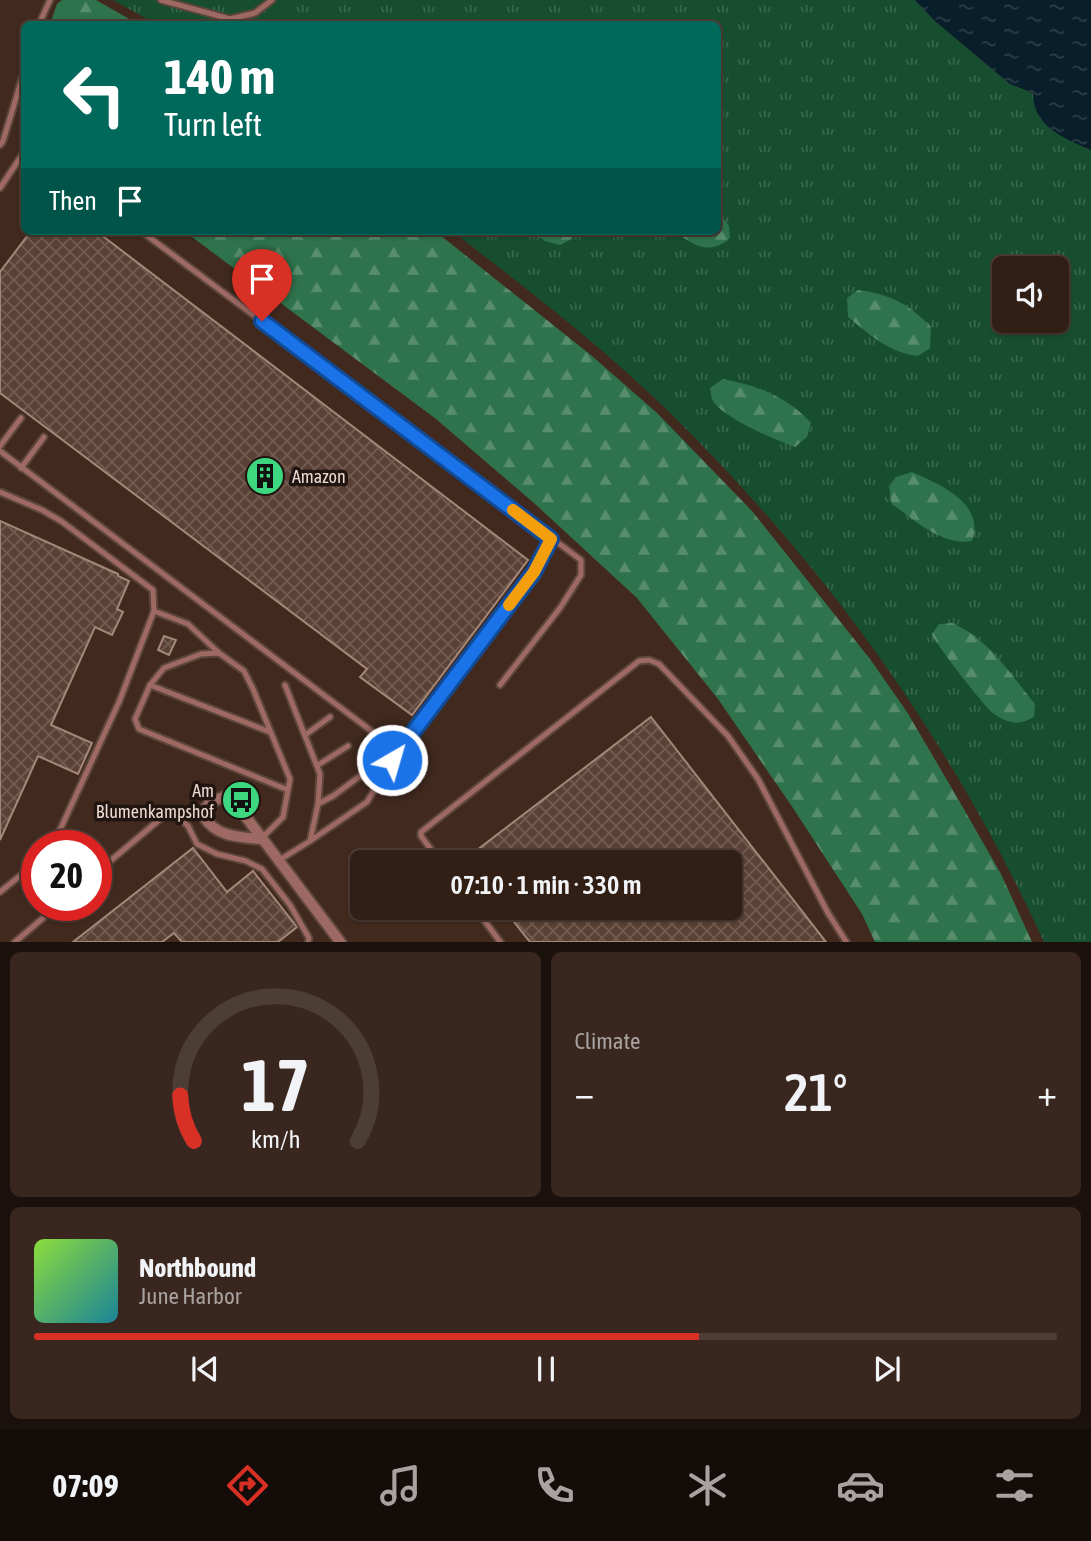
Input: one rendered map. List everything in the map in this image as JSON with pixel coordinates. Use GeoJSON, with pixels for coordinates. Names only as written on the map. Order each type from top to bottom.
{"type":"FeatureCollection","features":[{"type":"Feature","properties":{"kind":"street"},"geometry":{"type":"LineString","coordinates":[[261,839],[234,836],[215,830],[204,817],[205,808],[211,801],[224,797],[237,805],[340,942]]}},
{"type":"Feature","properties":{"kind":"lane"},"geometry":{"type":"LineString","coordinates":[[40,21],[50,0]]}},
{"type":"Feature","properties":{"kind":"lane"},"geometry":{"type":"LineString","coordinates":[[161,0],[230,19],[255,13],[272,0]]}},
{"type":"Feature","properties":{"kind":"lane"},"geometry":{"type":"LineString","coordinates":[[0,145],[4,141],[21,82]]}},
{"type":"Feature","properties":{"kind":"lane"},"geometry":{"type":"LineString","coordinates":[[0,188],[21,156]]}},
{"type":"Feature","properties":{"kind":"lane"},"geometry":{"type":"LineString","coordinates":[[146,235],[581,560],[581,575],[560,608],[500,685]]}},
{"type":"Feature","properties":{"kind":"lane"},"geometry":{"type":"LineString","coordinates":[[21,418],[0,448],[22,468],[390,746],[392,760]]}},
{"type":"Feature","properties":{"kind":"lane"},"geometry":{"type":"LineString","coordinates":[[22,468],[44,437]]}},
{"type":"Feature","properties":{"kind":"lane"},"geometry":{"type":"LineString","coordinates":[[0,492],[51,516],[110,556],[153,590],[154,611],[119,702],[60,830]]}},
{"type":"Feature","properties":{"kind":"lane"},"geometry":{"type":"LineString","coordinates":[[278,861],[367,802],[392,760],[534,572],[551,539]]}},
{"type":"Feature","properties":{"kind":"lane"},"geometry":{"type":"LineString","coordinates":[[154,611],[188,624],[219,653],[244,671],[253,689],[290,779],[283,817],[261,839]]}},
{"type":"Feature","properties":{"kind":"lane"},"geometry":{"type":"LineString","coordinates":[[219,653],[201,654],[164,668],[150,685],[135,719],[139,729],[288,790]]}},
{"type":"Feature","properties":{"kind":"lane"},"geometry":{"type":"LineString","coordinates":[[431,850],[421,832],[639,661],[649,660],[659,664],[728,736],[758,779],[828,913],[846,942]]}},
{"type":"Feature","properties":{"kind":"lane"},"geometry":{"type":"LineString","coordinates":[[150,685],[270,732]]}},
{"type":"Feature","properties":{"kind":"lane"},"geometry":{"type":"LineString","coordinates":[[285,685],[320,774],[318,804],[310,841]]}},
{"type":"Feature","properties":{"kind":"lane"},"geometry":{"type":"LineString","coordinates":[[305,735],[330,717]]}},
{"type":"Feature","properties":{"kind":"lane"},"geometry":{"type":"LineString","coordinates":[[318,765],[348,746]]}},
{"type":"Feature","properties":{"kind":"lane"},"geometry":{"type":"LineString","coordinates":[[318,804],[368,771]]}},
{"type":"Feature","properties":{"kind":"lane"},"geometry":{"type":"LineString","coordinates":[[112,860],[165,815],[176,815],[188,826],[197,844],[217,854],[246,861],[262,869],[290,905],[309,938],[308,942]]}},
{"type":"Feature","properties":{"kind":"lane"},"geometry":{"type":"LineString","coordinates":[[0,892],[21,875]]}},
{"type":"Feature","properties":{"kind":"lane"},"geometry":{"type":"LineString","coordinates":[[484,920],[500,942]]}},
{"type":"Feature","properties":{"kind":"lane"},"geometry":{"type":"LineString","coordinates":[[14,942],[39,921]]}},
{"type":"Feature","properties":{"kind":"green space"},"geometry":{"type":"Polygon","coordinates":[[[62,0],[96,0],[133,21],[51,21],[57,4],[62,0]]]}},
{"type":"Feature","properties":{"kind":"green space"},"geometry":{"type":"Polygon","coordinates":[[[113,0],[915,0],[935,21],[1010,84],[1034,93],[1038,114],[1044,123],[1061,136],[1091,150],[1091,942],[1044,942],[1008,867],[968,795],[879,657],[830,591],[778,528],[722,466],[613,360],[457,235],[721,235],[721,21],[151,21],[113,0]]]}},
{"type":"Feature","properties":{"kind":"green space"},"geometry":{"type":"Polygon","coordinates":[[[721,215],[729,226],[730,238],[715,247],[708,248],[679,235],[721,235],[721,215]]]}},
{"type":"Feature","properties":{"kind":"green space"},"geometry":{"type":"Polygon","coordinates":[[[189,235],[440,235],[592,356],[657,413],[752,511],[870,659],[907,712],[1001,874],[1032,942],[875,942],[862,914],[718,699],[637,598],[534,503],[436,419],[189,235]]]}},
{"type":"Feature","properties":{"kind":"green space"},"geometry":{"type":"Polygon","coordinates":[[[535,235],[573,235],[570,240],[560,245],[535,235]]]}},
{"type":"Feature","properties":{"kind":"green space"},"geometry":{"type":"Polygon","coordinates":[[[858,290],[889,297],[915,312],[931,327],[930,348],[918,356],[908,354],[889,347],[864,330],[848,317],[847,298],[858,290]]]}},
{"type":"Feature","properties":{"kind":"green space"},"geometry":{"type":"Polygon","coordinates":[[[723,379],[782,399],[811,423],[807,437],[795,447],[763,434],[725,413],[712,399],[710,388],[723,379]]]}},
{"type":"Feature","properties":{"kind":"green space"},"geometry":{"type":"Polygon","coordinates":[[[912,472],[947,490],[966,506],[972,516],[972,541],[961,542],[940,536],[892,504],[889,486],[896,477],[912,472]]]}},
{"type":"Feature","properties":{"kind":"green space"},"geometry":{"type":"Polygon","coordinates":[[[952,623],[965,629],[998,658],[1035,704],[1034,717],[1015,723],[1000,718],[988,708],[932,634],[939,624],[952,623]]]}},
{"type":"Feature","properties":{"kind":"water"},"geometry":{"type":"Polygon","coordinates":[[[915,0],[1091,0],[1091,150],[1052,130],[1038,115],[1033,93],[1010,84],[935,21],[915,0]]]}},
{"type":"Feature","properties":{"kind":"building","name":"Amazon"},"geometry":{"type":"Polygon","coordinates":[[[28,235],[101,235],[528,560],[412,715],[360,677],[367,669],[0,393],[0,272],[28,235]]]}},
{"type":"Feature","properties":{"kind":"building"},"geometry":{"type":"Polygon","coordinates":[[[0,521],[129,581],[117,609],[123,612],[112,635],[95,627],[51,725],[92,743],[78,774],[38,756],[0,840],[0,521]]]}},
{"type":"Feature","properties":{"kind":"building"},"geometry":{"type":"Polygon","coordinates":[[[164,636],[176,640],[169,655],[158,650],[164,636]]]}},
{"type":"Feature","properties":{"kind":"building"},"geometry":{"type":"Polygon","coordinates":[[[651,717],[826,942],[530,942],[513,920],[742,920],[742,850],[477,850],[651,717]]]}},
{"type":"Feature","properties":{"kind":"building"},"geometry":{"type":"Polygon","coordinates":[[[193,848],[227,892],[253,871],[297,927],[278,942],[182,942],[174,933],[162,942],[73,942],[100,921],[112,921],[112,911],[193,848]]]}},
{"type":"Feature","properties":{"kind":"slow traffic"},"geometry":{"type":"LineString","coordinates":[[509,605],[534,572],[551,539],[513,510]]}},
{"type":"Feature","properties":{"kind":"place","name":"Amazon"},"geometry":{"type":"Point","coordinates":[265,476]}},
{"type":"Feature","properties":{"kind":"place","name":"Am Blumenkampshof"},"geometry":{"type":"Point","coordinates":[241,800]}},
{"type":"Feature","properties":{"kind":"route"},"geometry":{"type":"LineString","coordinates":[[262,321],[551,539],[534,572],[392,760]]}}]}
